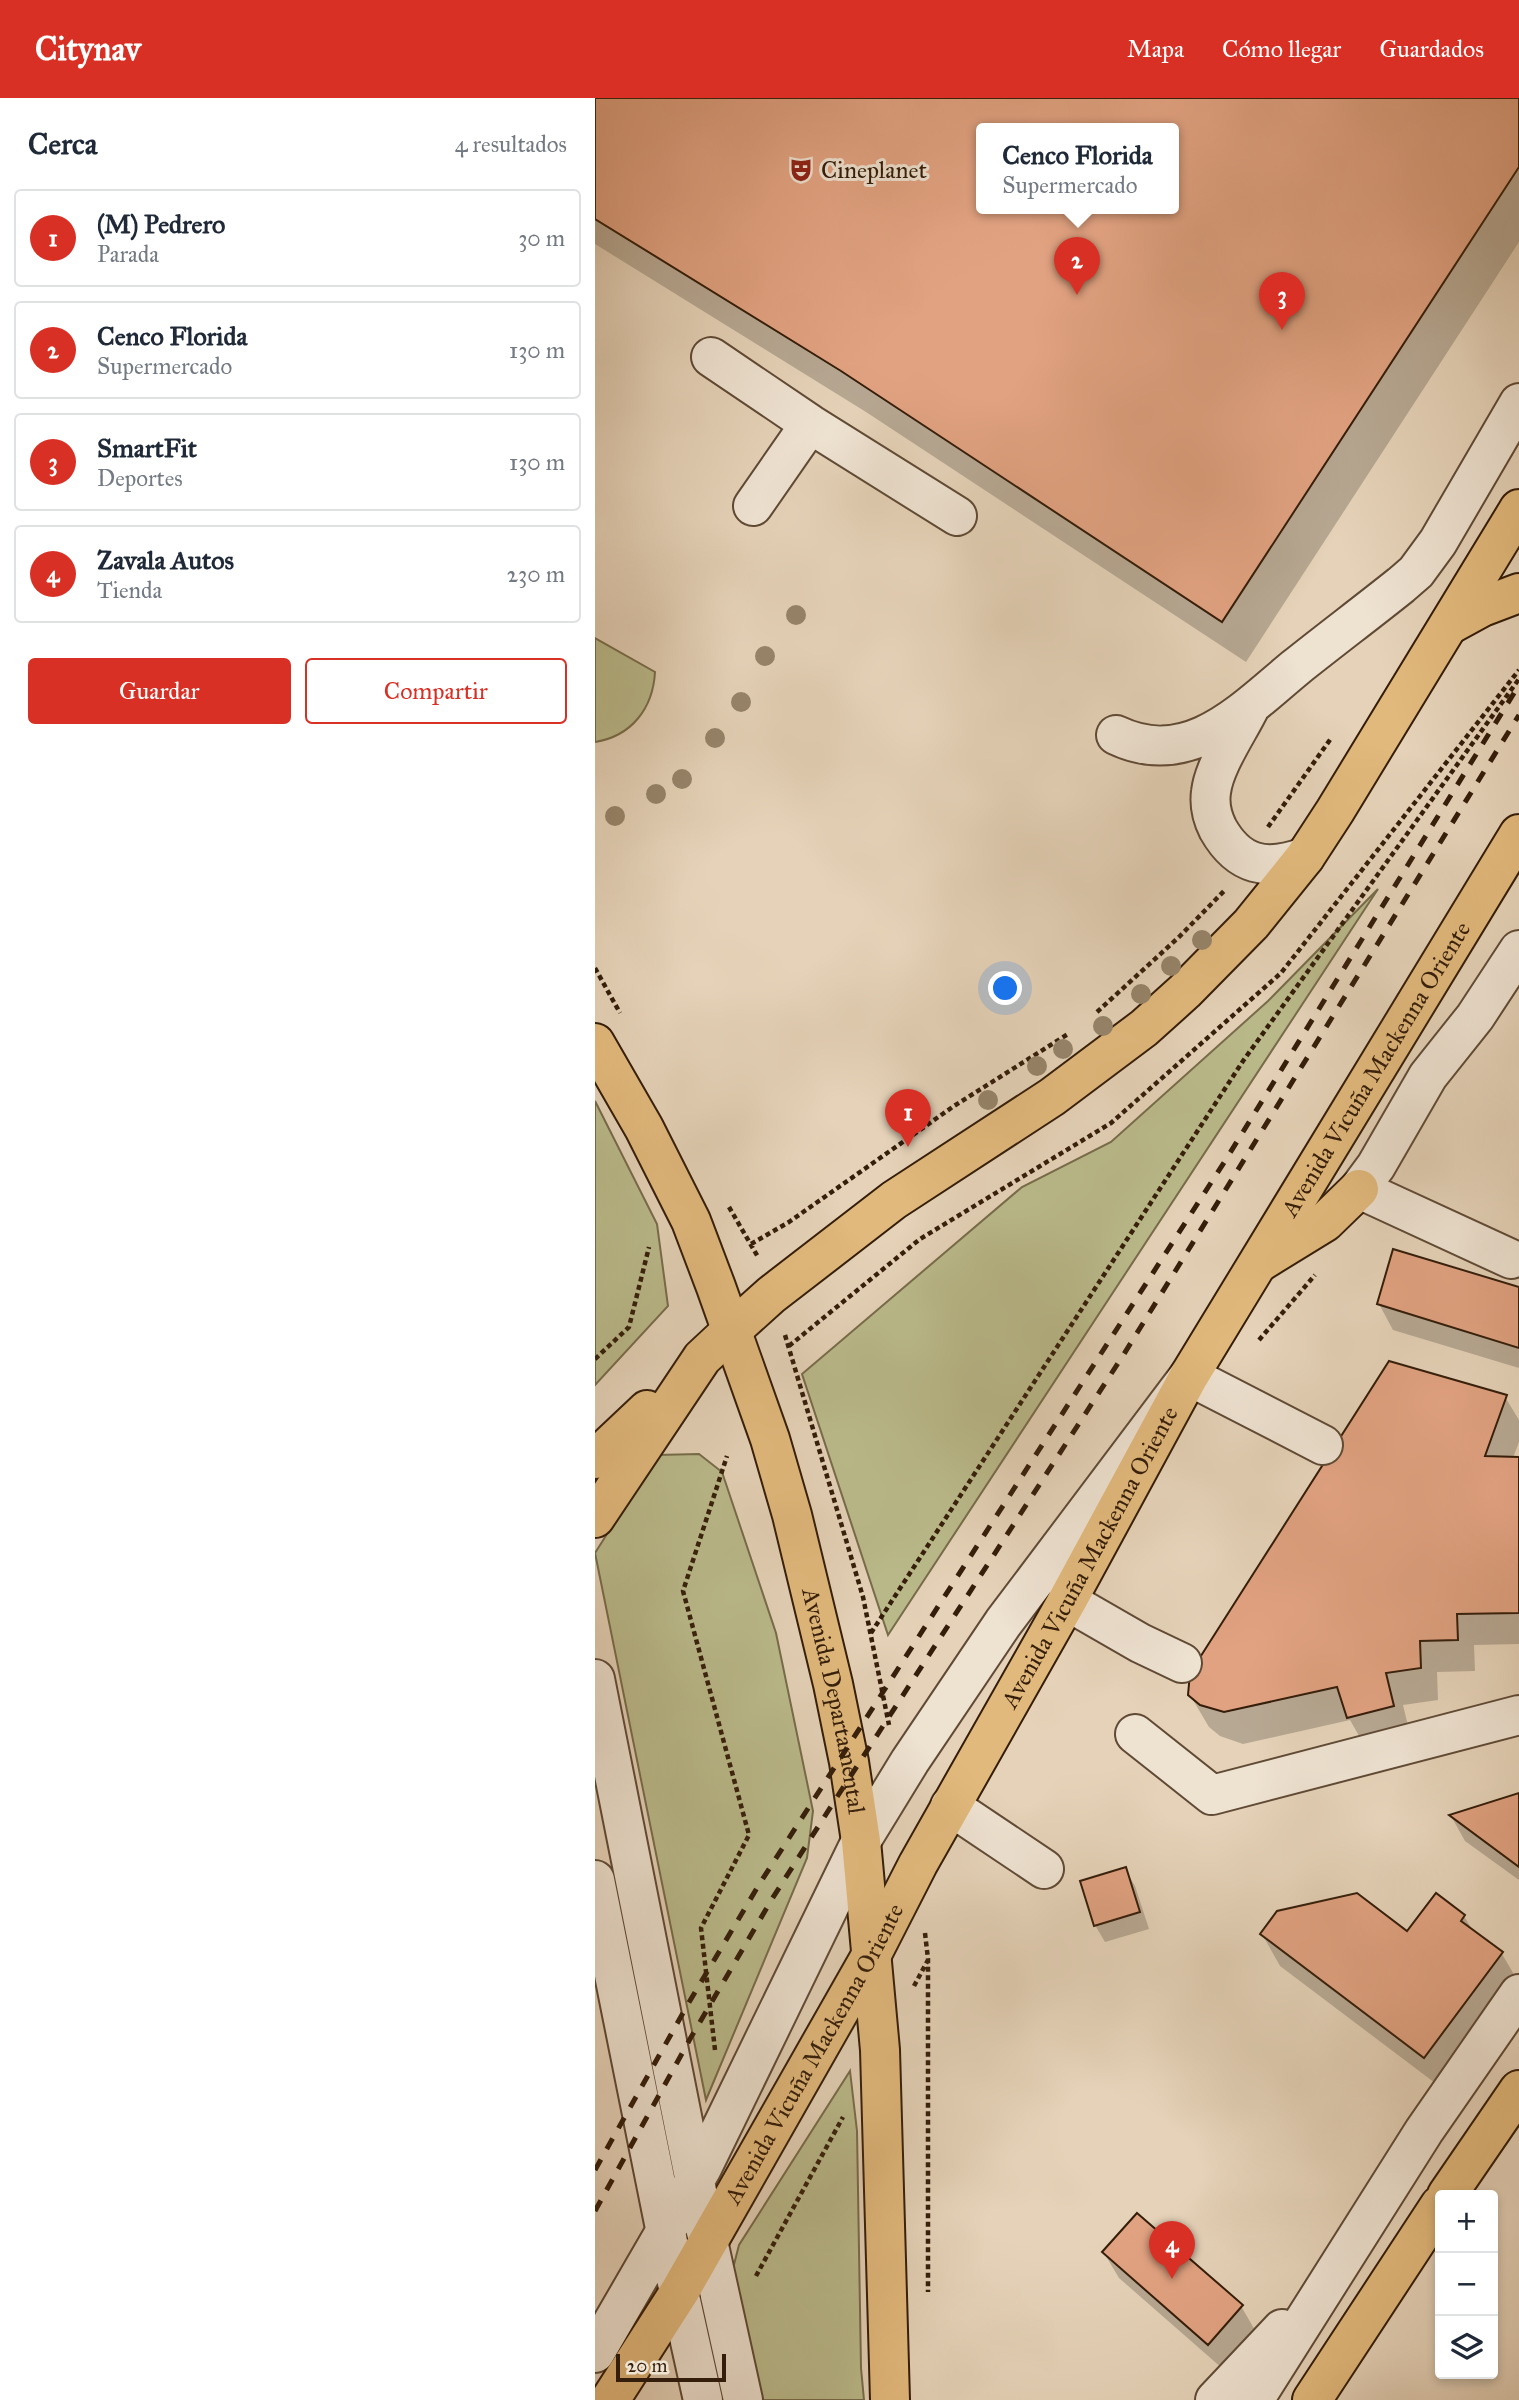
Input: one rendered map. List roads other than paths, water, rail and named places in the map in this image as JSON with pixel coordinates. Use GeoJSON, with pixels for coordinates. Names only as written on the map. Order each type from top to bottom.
{"type":"FeatureCollection","features":[{"type":"Feature","properties":{"kind":"main road"},"geometry":{"type":"LineString","coordinates":[[595,1459],[771,1295],[894,1200],[1052,1097],[1144,1028],[1221,957],[1305,858],[1519,509]]}},
{"type":"Feature","properties":{"kind":"main road"},"geometry":{"type":"LineString","coordinates":[[1449,625],[1482,607],[1519,593]]}},
{"type":"Feature","properties":{"kind":"main road","name":"Avenida Vicuña Mackenna Oriente"},"geometry":{"type":"LineString","coordinates":[[610,2400],[680,2291],[872,1954],[950,1806],[1067,1601],[1202,1383],[1256,1264],[1519,834]]}},
{"type":"Feature","properties":{"kind":"main road","name":"Avenida Departamental"},"geometry":{"type":"LineString","coordinates":[[595,1043],[643,1128],[691,1222],[770,1439],[792,1515],[833,1684],[861,1841],[872,1954],[882,2100],[890,2400]]}},
{"type":"Feature","properties":{"kind":"main road"},"geometry":{"type":"LineString","coordinates":[[1256,1264],[1325,1222],[1359,1189]]}},
{"type":"Feature","properties":{"kind":"main road"},"geometry":{"type":"LineString","coordinates":[[595,1518],[702,1358]]}},
{"type":"Feature","properties":{"kind":"main road"},"geometry":{"type":"LineString","coordinates":[[1450,2190],[1519,2090]]}},
{"type":"Feature","properties":{"kind":"main road"},"geometry":{"type":"LineString","coordinates":[[1312,2400],[1435,2213]]}},
{"type":"Feature","properties":{"kind":"street"},"geometry":{"type":"LineString","coordinates":[[711,357],[810,424],[957,516]]}},
{"type":"Feature","properties":{"kind":"street"},"geometry":{"type":"LineString","coordinates":[[1116,735],[1133,743],[1146,745],[1179,744],[1213,732],[1251,706],[1416,572],[1438,542],[1519,403]]}},
{"type":"Feature","properties":{"kind":"street"},"geometry":{"type":"LineString","coordinates":[[753,506],[810,424]]}},
{"type":"Feature","properties":{"kind":"street"},"geometry":{"type":"LineString","coordinates":[[1251,706],[1223,759],[1211,790],[1213,818],[1226,842],[1246,859],[1272,865],[1305,858]]}},
{"type":"Feature","properties":{"kind":"street","name":"Avenida Vicuña Mackenna Oriente"},"geometry":{"type":"LineString","coordinates":[[1359,1189],[1377,1166],[1428,1076],[1475,1017],[1519,950]]}},
{"type":"Feature","properties":{"kind":"street"},"geometry":{"type":"LineString","coordinates":[[1359,1189],[1511,1259]]}},
{"type":"Feature","properties":{"kind":"street"},"geometry":{"type":"LineString","coordinates":[[595,2353],[695,2182],[861,1841],[975,1662],[1108,1481],[1202,1383],[1323,1445]]}},
{"type":"Feature","properties":{"kind":"street"},"geometry":{"type":"LineString","coordinates":[[1067,1601],[1140,1643],[1182,1663]]}},
{"type":"Feature","properties":{"kind":"street"},"geometry":{"type":"LineString","coordinates":[[595,1679],[695,2182],[743,2400]]}},
{"type":"Feature","properties":{"kind":"street"},"geometry":{"type":"LineString","coordinates":[[1135,1734],[1212,1795],[1519,1715]]}},
{"type":"Feature","properties":{"kind":"street"},"geometry":{"type":"LineString","coordinates":[[950,1806],[1044,1869]]}},
{"type":"Feature","properties":{"kind":"street"},"geometry":{"type":"LineString","coordinates":[[595,1880],[666,2233],[703,2400]]}},
{"type":"Feature","properties":{"kind":"street"},"geometry":{"type":"LineString","coordinates":[[1254,2400],[1472,2059],[1519,1994]]}},
{"type":"Feature","properties":{"kind":"street"},"geometry":{"type":"LineString","coordinates":[[1215,2400],[1322,2291]]}},
{"type":"Feature","properties":{"kind":"railway"},"geometry":{"type":"LineString","coordinates":[[595,2170],[688,2004],[760,1883],[1225,1161],[1519,685]]}},
{"type":"Feature","properties":{"kind":"railway"},"geometry":{"type":"LineString","coordinates":[[595,2211],[690,2039],[772,1899],[1124,1354],[1519,715]]}},
{"type":"Feature","properties":{"kind":"place","name":"Cineplanet"},"geometry":{"type":"Point","coordinates":[801,170]}},
{"type":"Feature","properties":{"kind":"place","name":"Cenco Florida"},"geometry":{"type":"Point","coordinates":[1077,295]}},
{"type":"Feature","properties":{"kind":"place","name":"SmartFit"},"geometry":{"type":"Point","coordinates":[1282,330]}},
{"type":"Feature","properties":{"kind":"place","name":"(M) Pedrero"},"geometry":{"type":"Point","coordinates":[908,1147]}},
{"type":"Feature","properties":{"kind":"place","name":"Zavala Autos"},"geometry":{"type":"Point","coordinates":[1172,2279]}}]}
